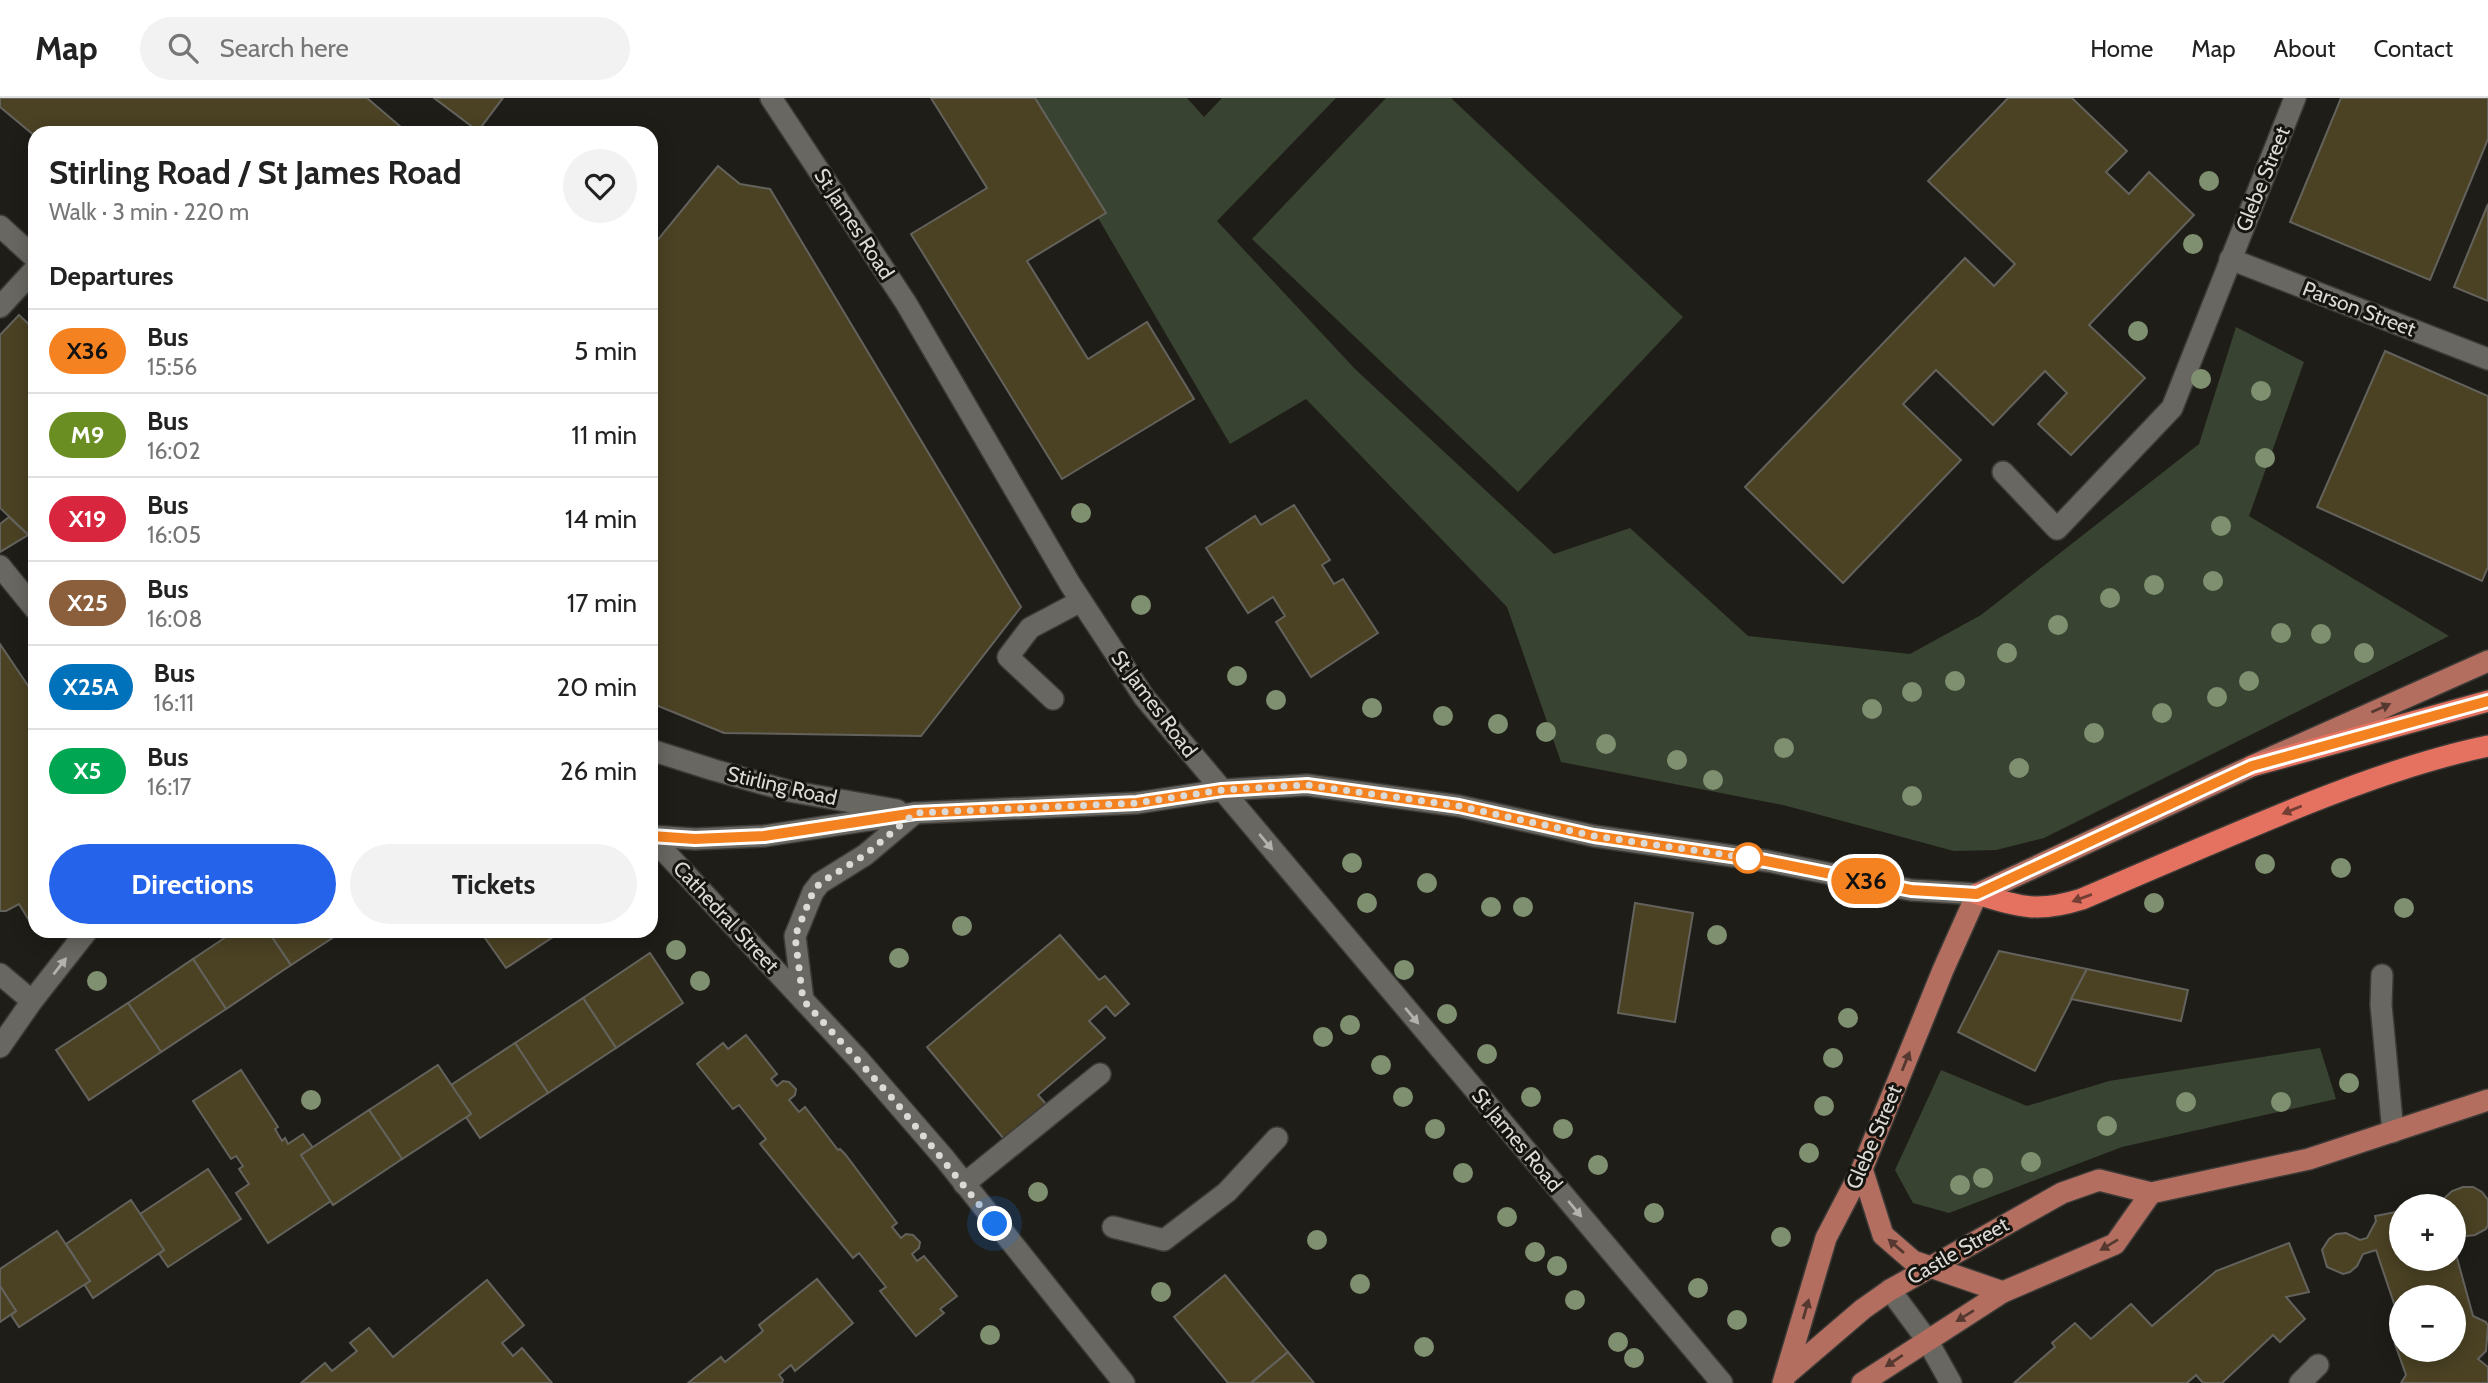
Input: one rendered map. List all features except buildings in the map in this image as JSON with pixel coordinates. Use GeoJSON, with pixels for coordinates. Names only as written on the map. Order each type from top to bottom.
{"type":"FeatureCollection","features":[{"type":"Feature","properties":{"kind":"highway"},"geometry":{"type":"LineString","coordinates":[[2252,766],[2488,701]]}},
{"type":"Feature","properties":{"kind":"highway"},"geometry":{"type":"LineString","coordinates":[[1977,894],[2033,909],[2057,907],[2355,785],[2435,758],[2488,746]]}},
{"type":"Feature","properties":{"kind":"main road"},"geometry":{"type":"LineString","coordinates":[[1977,894],[2252,766],[2488,661]]}},
{"type":"Feature","properties":{"kind":"main road","name":"Glebe Street"},"geometry":{"type":"LineString","coordinates":[[1785,1379],[1826,1238],[1862,1169],[1977,894]]}},
{"type":"Feature","properties":{"kind":"main road","name":"Castle Street"},"geometry":{"type":"LineString","coordinates":[[1785,1379],[1863,1309],[1890,1290],[2062,1193],[2099,1180],[2151,1193],[2309,1159],[2488,1100]]}},
{"type":"Feature","properties":{"kind":"main road"},"geometry":{"type":"LineString","coordinates":[[1862,1169],[1883,1235],[1913,1261],[2003,1292]]}},
{"type":"Feature","properties":{"kind":"main road"},"geometry":{"type":"LineString","coordinates":[[1862,1383],[2003,1292],[2115,1244],[2151,1193]]}},
{"type":"Feature","properties":{"kind":"street","name":"St James Road"},"geometry":{"type":"LineString","coordinates":[[771,98],[906,303],[1082,601],[1144,697],[1722,1383]]}},
{"type":"Feature","properties":{"kind":"street","name":"Glebe Street"},"geometry":{"type":"LineString","coordinates":[[2003,472],[2057,529],[2172,408],[2295,98]]}},
{"type":"Feature","properties":{"kind":"street"},"geometry":{"type":"LineString","coordinates":[[0,226],[28,252]]}},
{"type":"Feature","properties":{"kind":"street","name":"Parson Street"},"geometry":{"type":"LineString","coordinates":[[2230,259],[2488,359]]}},
{"type":"Feature","properties":{"kind":"street"},"geometry":{"type":"LineString","coordinates":[[0,307],[28,277]]}},
{"type":"Feature","properties":{"kind":"street"},"geometry":{"type":"LineString","coordinates":[[0,566],[28,600]]}},
{"type":"Feature","properties":{"kind":"street"},"geometry":{"type":"LineString","coordinates":[[1053,699],[1008,657],[1030,628],[1082,601]]}},
{"type":"Feature","properties":{"kind":"street","name":"Stirling Road"},"geometry":{"type":"LineString","coordinates":[[658,752],[789,791],[915,813]]}},
{"type":"Feature","properties":{"kind":"street","name":"Stirling Road"},"geometry":{"type":"LineString","coordinates":[[658,837],[695,839],[764,836],[915,813],[1137,803],[1222,790],[1307,785],[1459,806],[1594,836],[1766,861],[1911,890],[1977,894]]}},
{"type":"Feature","properties":{"kind":"street"},"geometry":{"type":"LineString","coordinates":[[803,1000],[795,936],[813,892],[820,883],[865,855],[915,813]]}},
{"type":"Feature","properties":{"kind":"street","name":"Cathedral Street"},"geometry":{"type":"LineString","coordinates":[[658,845],[860,1061],[964,1184],[1124,1383]]}},
{"type":"Feature","properties":{"kind":"street"},"geometry":{"type":"LineString","coordinates":[[0,1047],[82,938]]}},
{"type":"Feature","properties":{"kind":"street"},"geometry":{"type":"LineString","coordinates":[[0,974],[33,1001]]}},
{"type":"Feature","properties":{"kind":"street"},"geometry":{"type":"LineString","coordinates":[[2382,975],[2381,1005],[2393,1132]]}},
{"type":"Feature","properties":{"kind":"street"},"geometry":{"type":"LineString","coordinates":[[964,1184],[1100,1074]]}},
{"type":"Feature","properties":{"kind":"street"},"geometry":{"type":"LineString","coordinates":[[1113,1227],[1164,1240],[1227,1192],[1277,1138]]}},
{"type":"Feature","properties":{"kind":"street"},"geometry":{"type":"LineString","coordinates":[[1890,1290],[1927,1340],[1951,1383]]}},
{"type":"Feature","properties":{"kind":"street"},"geometry":{"type":"LineString","coordinates":[[2300,1383],[2318,1365]]}},
{"type":"Feature","properties":{"kind":"green space"},"geometry":{"type":"Polygon","coordinates":[[[1028,98],[1187,98],[1204,117],[1222,98],[1336,98],[1217,221],[1355,369],[1554,554],[1630,528],[1748,636],[1910,654],[1981,615],[2199,444],[2236,327],[2304,362],[2249,516],[2449,636],[2044,838],[1996,850],[1954,851],[1783,805],[1561,762],[1507,607],[1306,399],[1230,444],[1028,98]]]}},
{"type":"Feature","properties":{"kind":"green space"},"geometry":{"type":"Polygon","coordinates":[[[1386,98],[1451,98],[1683,317],[1518,492],[1252,239],[1386,98]]]}},
{"type":"Feature","properties":{"kind":"green space"},"geometry":{"type":"Polygon","coordinates":[[[2320,1048],[2336,1099],[2122,1147],[1949,1213],[1913,1203],[1895,1170],[1941,1070],[2027,1106],[2109,1081],[2320,1048]]]}},
{"type":"Feature","properties":{"kind":"bus line","name":"X36"},"geometry":{"type":"LineString","coordinates":[[658,836],[695,839],[764,836],[915,813],[1137,803],[1222,790],[1307,785],[1459,806],[1594,836],[1766,861],[1911,890],[1977,894],[2252,766],[2488,701]]}},
{"type":"Feature","properties":{"kind":"route"},"geometry":{"type":"LineString","coordinates":[[995,1224],[894,1100],[803,1000],[795,936],[813,892],[820,883],[865,855],[915,813],[1137,803],[1222,790],[1307,785],[1459,806],[1594,836],[1748,858]]}}]}
